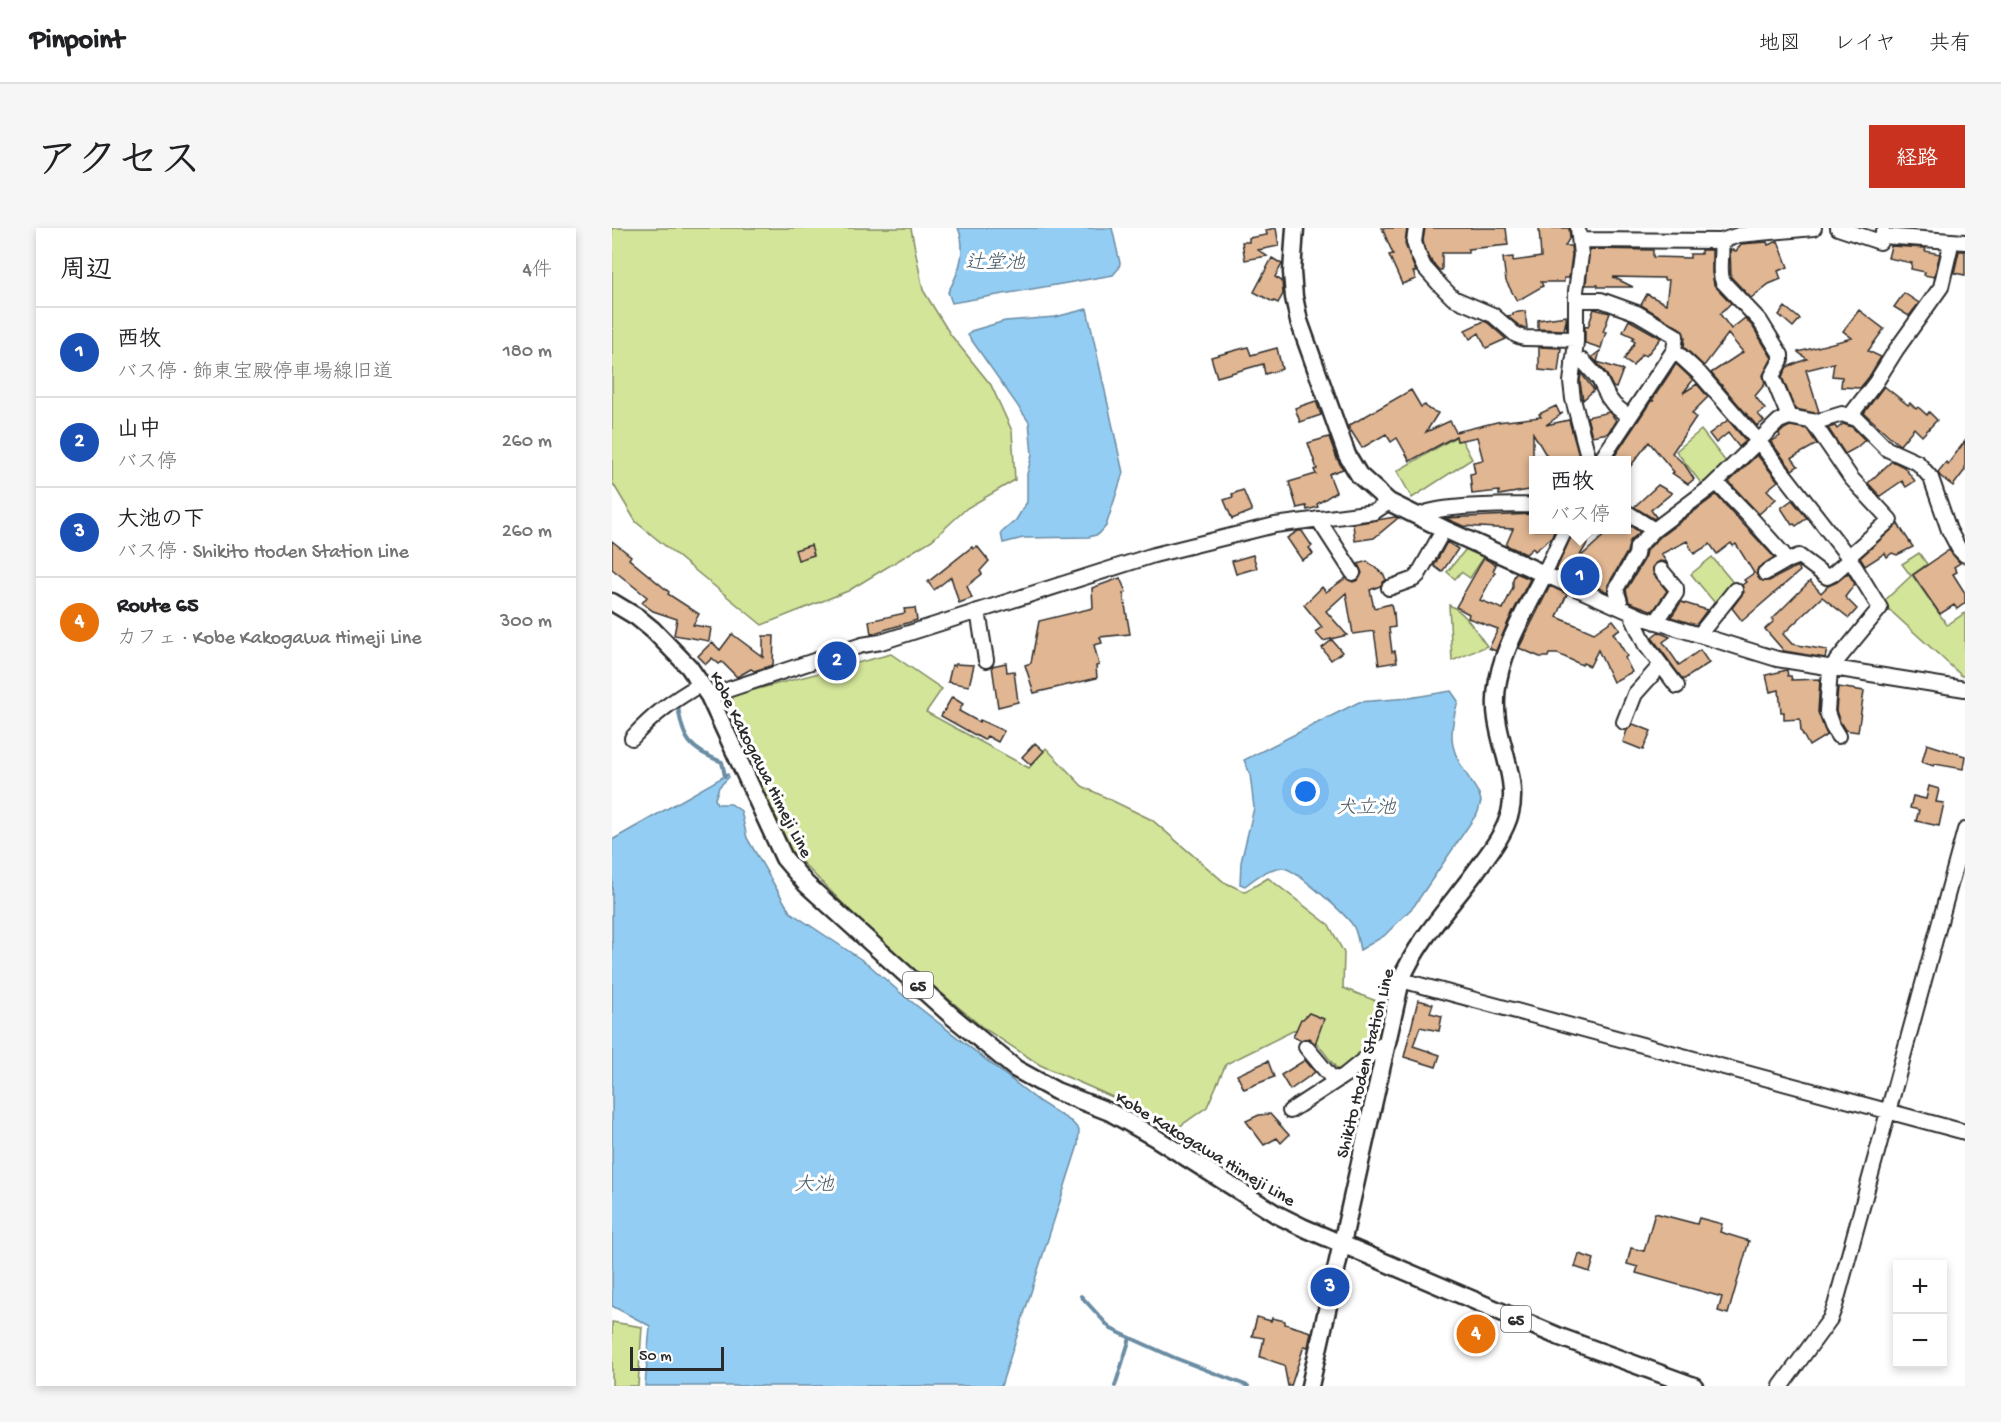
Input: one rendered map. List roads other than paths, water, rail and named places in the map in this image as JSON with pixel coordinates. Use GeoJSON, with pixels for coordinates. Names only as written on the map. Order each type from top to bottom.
{"type":"FeatureCollection","features":[{"type":"Feature","properties":{"kind":"main road"},"geometry":{"type":"LineString","coordinates":[[1295,228],[1292,272],[1294,297],[1304,338],[1337,421],[1347,455],[1359,475],[1389,502],[1544,574]]}},
{"type":"Feature","properties":{"kind":"main road","name":"Shikito Hoden Station Line"},"geometry":{"type":"LineString","coordinates":[[1310,1386],[1401,980],[1416,951],[1505,828],[1510,810],[1512,785],[1496,717],[1497,694],[1503,658],[1544,574]]}},
{"type":"Feature","properties":{"kind":"main road","name":"Kobe Kakogawa Himeji Line"},"geometry":{"type":"LineString","coordinates":[[612,602],[653,630],[689,667],[705,690],[784,858],[806,885],[953,1017],[1016,1069],[1056,1091],[1110,1112],[1276,1214],[1341,1245],[1560,1337],[1694,1386]]}},
{"type":"Feature","properties":{"kind":"street"},"geometry":{"type":"LineString","coordinates":[[1416,228],[1415,247],[1424,267],[1453,298],[1493,315],[1516,335],[1524,338],[1576,339]]}},
{"type":"Feature","properties":{"kind":"street"},"geometry":{"type":"LineString","coordinates":[[1588,456],[1573,399],[1571,382],[1581,255],[1579,234],[1720,241],[1739,235],[1814,228]]}},
{"type":"Feature","properties":{"kind":"street"},"geometry":{"type":"LineString","coordinates":[[1838,228],[1880,242],[1883,232],[1965,243]]}},
{"type":"Feature","properties":{"kind":"street"},"geometry":{"type":"LineString","coordinates":[[1720,241],[1723,254],[1720,275],[1723,282],[1760,321],[1781,356],[1772,376],[1789,417]]}},
{"type":"Feature","properties":{"kind":"street"},"geometry":{"type":"LineString","coordinates":[[1851,416],[1941,287],[1950,249],[1947,241]]}},
{"type":"Feature","properties":{"kind":"street"},"geometry":{"type":"LineString","coordinates":[[1576,300],[1601,300],[1637,313],[1676,336],[1674,350],[1604,456]]}},
{"type":"Feature","properties":{"kind":"street"},"geometry":{"type":"LineString","coordinates":[[1674,350],[1700,374],[1759,442],[1849,558],[1880,608],[1830,669],[1827,712],[1838,736]]}},
{"type":"Feature","properties":{"kind":"street"},"geometry":{"type":"LineString","coordinates":[[1573,362],[1583,361],[1599,379],[1614,405],[1629,417]]}},
{"type":"Feature","properties":{"kind":"street"},"geometry":{"type":"LineString","coordinates":[[1677,686],[1645,644],[1624,610],[1616,589],[1636,555],[1637,547],[1654,530],[1716,482],[1779,421],[1789,417],[1816,422],[1842,414],[1857,419],[1887,449],[1918,463],[1931,478],[1949,530],[1959,549],[1965,555]]}},
{"type":"Feature","properties":{"kind":"street"},"geometry":{"type":"LineString","coordinates":[[1765,573],[1799,556],[1827,577],[1833,574],[1890,520],[1851,477],[1812,421]]}},
{"type":"Feature","properties":{"kind":"street"},"geometry":{"type":"LineString","coordinates":[[1716,482],[1783,554],[1786,561]]}},
{"type":"Feature","properties":{"kind":"street"},"geometry":{"type":"LineString","coordinates":[[632,738],[672,700],[862,645],[881,642],[1154,555],[1275,525],[1374,512],[1389,502]]}},
{"type":"Feature","properties":{"kind":"street"},"geometry":{"type":"LineString","coordinates":[[1418,516],[1425,512],[1440,510],[1529,505]]}},
{"type":"Feature","properties":{"kind":"street"},"geometry":{"type":"LineString","coordinates":[[1631,515],[1654,530]]}},
{"type":"Feature","properties":{"kind":"street"},"geometry":{"type":"LineString","coordinates":[[1318,519],[1353,573]]}},
{"type":"Feature","properties":{"kind":"street"},"geometry":{"type":"LineString","coordinates":[[1389,588],[1414,579],[1418,575],[1444,529]]}},
{"type":"Feature","properties":{"kind":"street"},"geometry":{"type":"LineString","coordinates":[[1563,534],[1544,574],[1624,610],[1777,659],[1965,689]]}},
{"type":"Feature","properties":{"kind":"street"},"geometry":{"type":"LineString","coordinates":[[1656,622],[1676,590],[1661,570]]}},
{"type":"Feature","properties":{"kind":"street"},"geometry":{"type":"LineString","coordinates":[[1699,635],[1735,590]]}},
{"type":"Feature","properties":{"kind":"street"},"geometry":{"type":"LineString","coordinates":[[978,611],[986,660]]}},
{"type":"Feature","properties":{"kind":"street"},"geometry":{"type":"LineString","coordinates":[[1624,722],[1635,693],[1660,666]]}},
{"type":"Feature","properties":{"kind":"street"},"geometry":{"type":"LineString","coordinates":[[1781,1386],[1834,1310],[1965,830]]}},
{"type":"Feature","properties":{"kind":"street"},"geometry":{"type":"LineString","coordinates":[[1401,980],[1965,1132]]}},
{"type":"Feature","properties":{"kind":"street"},"geometry":{"type":"LineString","coordinates":[[1290,1111],[1338,1079],[1387,1041]]}},
{"type":"Feature","properties":{"kind":"street"},"geometry":{"type":"LineString","coordinates":[[1306,1047],[1331,1077],[1338,1079]]}},
{"type":"Feature","properties":{"kind":"water","name":"辻堂池"},"geometry":{"type":"Polygon","coordinates":[[[958,228],[1112,228],[1120,263],[1119,268],[1113,275],[952,303],[948,292],[958,269],[962,252],[958,228]]]}},
{"type":"Feature","properties":{"kind":"water"},"geometry":{"type":"Polygon","coordinates":[[[1087,309],[1123,473],[1106,526],[1099,534],[1089,537],[1023,538],[1003,543],[1001,533],[1016,520],[1027,502],[1027,474],[1032,455],[1029,422],[968,335],[971,331],[1005,321],[1055,317],[1087,309]]]}},
{"type":"Feature","properties":{"kind":"water","name":"犬立池"},"geometry":{"type":"Polygon","coordinates":[[[1451,691],[1458,701],[1452,730],[1454,750],[1479,794],[1481,801],[1478,812],[1414,906],[1384,936],[1360,950],[1355,929],[1347,918],[1311,885],[1287,869],[1276,868],[1245,886],[1240,884],[1241,862],[1254,808],[1250,774],[1244,760],[1359,702],[1409,698],[1451,691]]]}},
{"type":"Feature","properties":{"kind":"water","name":"大池"},"geometry":{"type":"Polygon","coordinates":[[[728,774],[729,777],[719,787],[715,799],[717,804],[731,804],[741,811],[747,838],[790,912],[868,964],[903,995],[1040,1102],[1072,1122],[1079,1130],[1078,1145],[1001,1386],[645,1386],[650,1326],[612,1306],[612,840],[728,774]]]}},
{"type":"Feature","properties":{"kind":"waterway"},"geometry":{"type":"LineString","coordinates":[[678,707],[683,728],[690,742],[695,748],[722,762],[725,776]]}},
{"type":"Feature","properties":{"kind":"waterway"},"geometry":{"type":"LineString","coordinates":[[1081,1296],[1111,1329],[1175,1358],[1248,1386]]}},
{"type":"Feature","properties":{"kind":"waterway"},"geometry":{"type":"LineString","coordinates":[[1115,1386],[1130,1338]]}},
{"type":"Feature","properties":{"kind":"place","name":"西牧"},"geometry":{"type":"Point","coordinates":[1580,576]}},
{"type":"Feature","properties":{"kind":"place","name":"山中"},"geometry":{"type":"Point","coordinates":[837,661]}},
{"type":"Feature","properties":{"kind":"place","name":"大池の下"},"geometry":{"type":"Point","coordinates":[1330,1287]}},
{"type":"Feature","properties":{"kind":"place","name":"Route 65"},"geometry":{"type":"Point","coordinates":[1476,1334]}}]}
